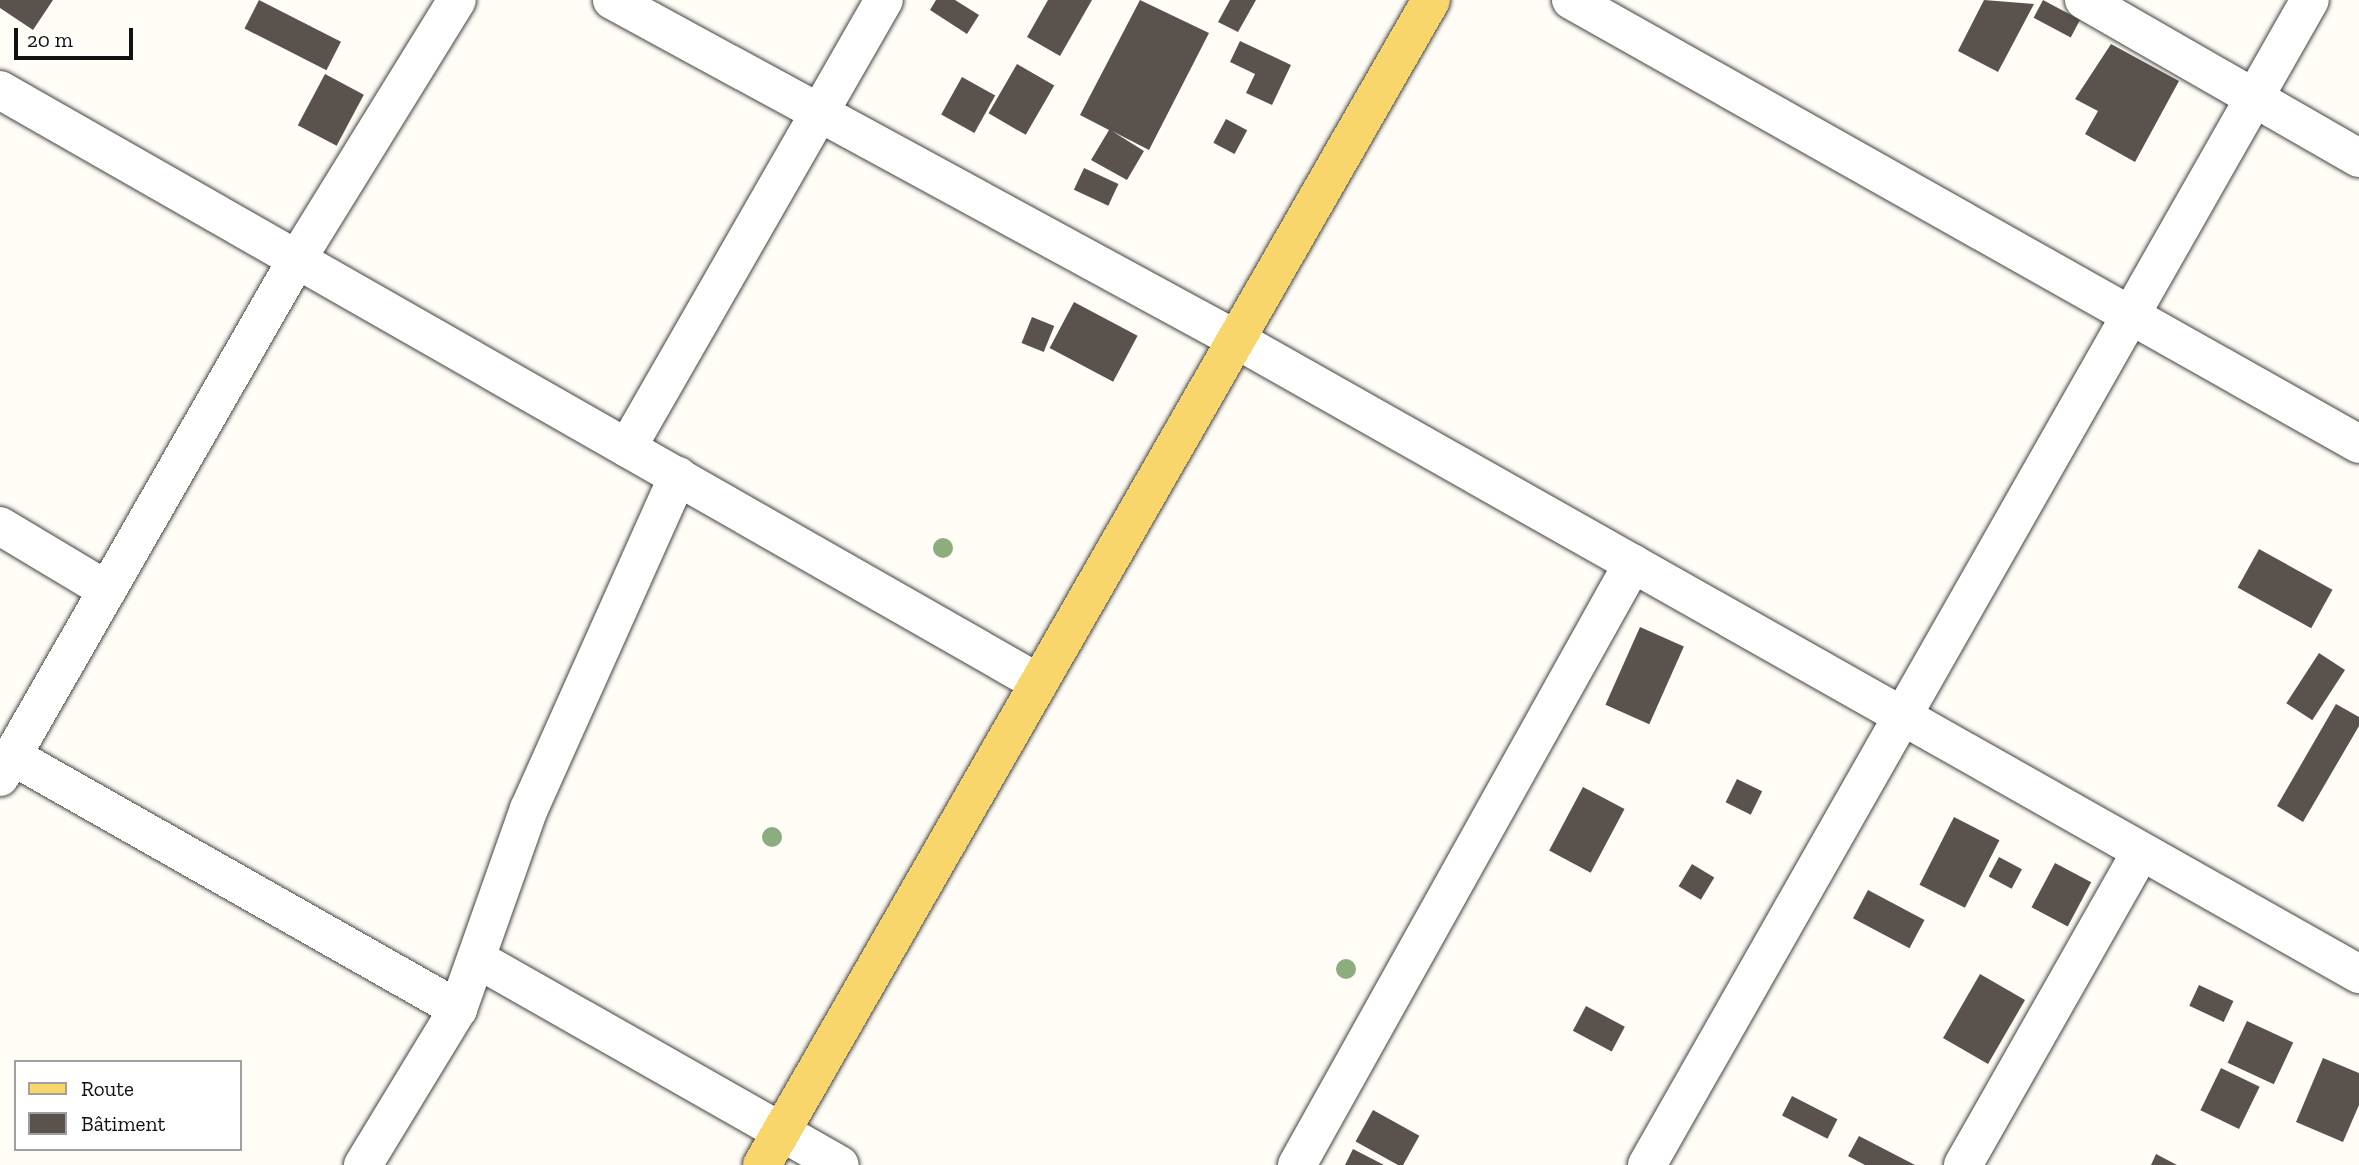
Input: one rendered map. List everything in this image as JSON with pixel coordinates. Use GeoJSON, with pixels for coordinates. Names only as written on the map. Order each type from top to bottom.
{"type":"FeatureCollection","features":[{"type":"Feature","properties":{"kind":"main road"},"geometry":{"type":"LineString","coordinates":[[762,1165],[1431,0]]}},
{"type":"Feature","properties":{"kind":"street"},"geometry":{"type":"LineString","coordinates":[[457,0],[297,259],[6,766],[458,1009]]}},
{"type":"Feature","properties":{"kind":"street"},"geometry":{"type":"LineString","coordinates":[[611,0],[1237,340],[2359,974]]}},
{"type":"Feature","properties":{"kind":"street"},"geometry":{"type":"LineString","coordinates":[[627,448],[884,0]]}},
{"type":"Feature","properties":{"kind":"street"},"geometry":{"type":"LineString","coordinates":[[1571,0],[2359,444]]}},
{"type":"Feature","properties":{"kind":"street"},"geometry":{"type":"LineString","coordinates":[[2084,0],[2359,158]]}},
{"type":"Feature","properties":{"kind":"street"},"geometry":{"type":"LineString","coordinates":[[1647,1165],[2310,0]]}},
{"type":"Feature","properties":{"kind":"street"},"geometry":{"type":"LineString","coordinates":[[0,90],[1040,683]]}},
{"type":"Feature","properties":{"kind":"street"},"geometry":{"type":"LineString","coordinates":[[363,1165],[458,1009],[529,809],[678,477]]}},
{"type":"Feature","properties":{"kind":"street"},"geometry":{"type":"LineString","coordinates":[[0,526],[107,590]]}},
{"type":"Feature","properties":{"kind":"street"},"geometry":{"type":"LineString","coordinates":[[1297,1165],[1633,563]]}},
{"type":"Feature","properties":{"kind":"street"},"geometry":{"type":"LineString","coordinates":[[1964,1165],[2141,852]]}},
{"type":"Feature","properties":{"kind":"street"},"geometry":{"type":"LineString","coordinates":[[477,959],[840,1165]]}},
{"type":"Feature","properties":{"kind":"building"},"geometry":{"type":"Polygon","coordinates":[[[0,0],[53,0],[33,30],[0,8],[0,0]]]}},
{"type":"Feature","properties":{"kind":"building"},"geometry":{"type":"Polygon","coordinates":[[[259,0],[341,42],[326,70],[244,29],[259,0]]]}},
{"type":"Feature","properties":{"kind":"building"},"geometry":{"type":"Polygon","coordinates":[[[936,0],[955,0],[979,15],[967,34],[930,10],[936,0]]]}},
{"type":"Feature","properties":{"kind":"building"},"geometry":{"type":"Polygon","coordinates":[[[1048,0],[1092,0],[1060,56],[1027,37],[1048,0]]]}},
{"type":"Feature","properties":{"kind":"building"},"geometry":{"type":"Polygon","coordinates":[[[1140,0],[1209,33],[1149,150],[1112,131],[1144,151],[1127,180],[1091,160],[1109,130],[1080,115],[1140,0]]]}},
{"type":"Feature","properties":{"kind":"building"},"geometry":{"type":"Polygon","coordinates":[[[1230,0],[1256,0],[1238,32],[1218,22],[1230,0]]]}},
{"type":"Feature","properties":{"kind":"building"},"geometry":{"type":"Polygon","coordinates":[[[1984,0],[2034,4],[1998,72],[1958,51],[1984,0]]]}},
{"type":"Feature","properties":{"kind":"building"},"geometry":{"type":"Polygon","coordinates":[[[2043,0],[2080,20],[2071,37],[2034,18],[2043,0]]]}},
{"type":"Feature","properties":{"kind":"building"},"geometry":{"type":"Polygon","coordinates":[[[1240,41],[1291,65],[1272,105],[1246,93],[1255,74],[1230,62],[1240,41]]]}},
{"type":"Feature","properties":{"kind":"building"},"geometry":{"type":"Polygon","coordinates":[[[2111,44],[2179,81],[2135,162],[2085,134],[2098,111],[2075,99],[2111,44]]]}},
{"type":"Feature","properties":{"kind":"building"},"geometry":{"type":"Polygon","coordinates":[[[1017,64],[1054,86],[1026,135],[988,113],[1017,64]]]}},
{"type":"Feature","properties":{"kind":"building"},"geometry":{"type":"Polygon","coordinates":[[[325,74],[364,95],[337,146],[298,125],[325,74]]]}},
{"type":"Feature","properties":{"kind":"building"},"geometry":{"type":"Polygon","coordinates":[[[962,77],[995,95],[974,133],[941,115],[962,77]]]}},
{"type":"Feature","properties":{"kind":"building"},"geometry":{"type":"Polygon","coordinates":[[[1226,119],[1247,130],[1235,154],[1213,143],[1226,119]]]}},
{"type":"Feature","properties":{"kind":"building"},"geometry":{"type":"Polygon","coordinates":[[[1084,168],[1118,184],[1108,206],[1074,190],[1084,168]]]}},
{"type":"Feature","properties":{"kind":"building"},"geometry":{"type":"Polygon","coordinates":[[[1074,302],[1138,336],[1113,382],[1050,348],[1074,302]]]}},
{"type":"Feature","properties":{"kind":"building"},"geometry":{"type":"Polygon","coordinates":[[[1032,317],[1054,326],[1044,352],[1022,343],[1032,317]]]}},
{"type":"Feature","properties":{"kind":"building"},"geometry":{"type":"Polygon","coordinates":[[[2259,549],[2332,590],[2311,628],[2238,587],[2259,549]]]}},
{"type":"Feature","properties":{"kind":"building"},"geometry":{"type":"Polygon","coordinates":[[[1640,627],[1684,647],[1649,724],[1605,705],[1640,627]]]}},
{"type":"Feature","properties":{"kind":"building"},"geometry":{"type":"Polygon","coordinates":[[[2319,653],[2345,670],[2312,720],[2286,703],[2319,653]]]}},
{"type":"Feature","properties":{"kind":"building"},"geometry":{"type":"Polygon","coordinates":[[[2336,704],[2359,717],[2359,726],[2303,822],[2277,806],[2336,704]]]}},
{"type":"Feature","properties":{"kind":"building"},"geometry":{"type":"Polygon","coordinates":[[[1737,779],[1762,791],[1751,815],[1726,802],[1737,779]]]}},
{"type":"Feature","properties":{"kind":"building"},"geometry":{"type":"Polygon","coordinates":[[[1583,787],[1624,809],[1591,873],[1549,851],[1583,787]]]}},
{"type":"Feature","properties":{"kind":"building"},"geometry":{"type":"Polygon","coordinates":[[[1954,817],[1999,840],[1965,908],[1919,885],[1954,817]]]}},
{"type":"Feature","properties":{"kind":"building"},"geometry":{"type":"Polygon","coordinates":[[[1999,857],[2022,869],[2012,889],[1989,876],[1999,857]]]}},
{"type":"Feature","properties":{"kind":"building"},"geometry":{"type":"Polygon","coordinates":[[[2055,863],[2091,882],[2068,926],[2032,907],[2055,863]]]}},
{"type":"Feature","properties":{"kind":"building"},"geometry":{"type":"Polygon","coordinates":[[[1692,864],[1714,877],[1701,900],[1679,886],[1692,864]]]}},
{"type":"Feature","properties":{"kind":"building"},"geometry":{"type":"Polygon","coordinates":[[[1868,890],[1925,920],[1909,948],[1853,918],[1868,890]]]}},
{"type":"Feature","properties":{"kind":"building"},"geometry":{"type":"Polygon","coordinates":[[[1980,974],[2025,1000],[1988,1064],[1943,1038],[1980,974]]]}},
{"type":"Feature","properties":{"kind":"building"},"geometry":{"type":"Polygon","coordinates":[[[2199,985],[2233,1001],[2224,1022],[2189,1006],[2199,985]]]}},
{"type":"Feature","properties":{"kind":"building"},"geometry":{"type":"Polygon","coordinates":[[[1586,1006],[1625,1027],[1612,1051],[1573,1031],[1586,1006]]]}},
{"type":"Feature","properties":{"kind":"building"},"geometry":{"type":"Polygon","coordinates":[[[2247,1021],[2293,1043],[2274,1084],[2228,1063],[2247,1021]]]}},
{"type":"Feature","properties":{"kind":"building"},"geometry":{"type":"Polygon","coordinates":[[[2323,1058],[2359,1073],[2359,1105],[2343,1142],[2296,1122],[2323,1058]]]}},
{"type":"Feature","properties":{"kind":"building"},"geometry":{"type":"Polygon","coordinates":[[[2221,1068],[2260,1087],[2239,1129],[2200,1110],[2221,1068]]]}},
{"type":"Feature","properties":{"kind":"building"},"geometry":{"type":"Polygon","coordinates":[[[1792,1096],[1837,1119],[1827,1139],[1782,1116],[1792,1096]]]}},
{"type":"Feature","properties":{"kind":"building"},"geometry":{"type":"Polygon","coordinates":[[[1373,1110],[1419,1136],[1403,1165],[1398,1165],[1356,1141],[1373,1110]]]}},
{"type":"Feature","properties":{"kind":"building"},"geometry":{"type":"Polygon","coordinates":[[[1859,1136],[1915,1165],[1865,1165],[1848,1156],[1859,1136]]]}},
{"type":"Feature","properties":{"kind":"building"},"geometry":{"type":"Polygon","coordinates":[[[1353,1149],[1384,1165],[1345,1165],[1353,1149]]]}},
{"type":"Feature","properties":{"kind":"building"},"geometry":{"type":"Polygon","coordinates":[[[2156,1154],[2177,1165],[2151,1165],[2156,1154]]]}}]}
